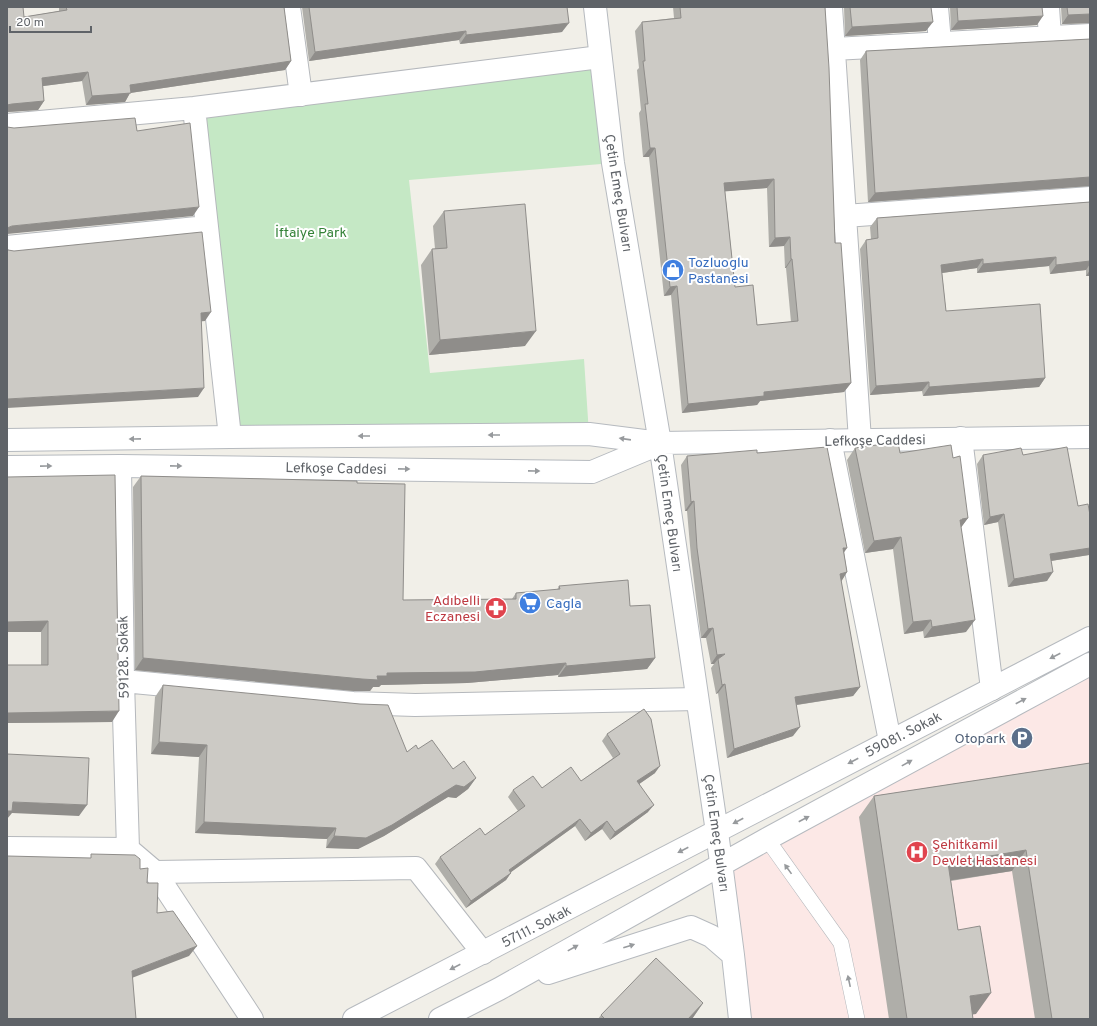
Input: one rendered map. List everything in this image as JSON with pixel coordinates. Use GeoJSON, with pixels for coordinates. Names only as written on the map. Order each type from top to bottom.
{"type":"FeatureCollection","features":[{"type":"Feature","properties":{"kind":"street"},"geometry":{"type":"LineString","coordinates":[[289,7],[301,95]]}},
{"type":"Feature","properties":{"kind":"street","name":"Çetin Emeç Bulvarı"},"geometry":{"type":"LineString","coordinates":[[595,7],[613,163],[660,443],[717,832],[740,1019]]}},
{"type":"Feature","properties":{"kind":"street"},"geometry":{"type":"LineString","coordinates":[[831,7],[860,440]]}},
{"type":"Feature","properties":{"kind":"street"},"geometry":{"type":"LineString","coordinates":[[937,7],[940,43]]}},
{"type":"Feature","properties":{"kind":"street"},"geometry":{"type":"LineString","coordinates":[[1048,7],[1050,37]]}},
{"type":"Feature","properties":{"kind":"street"},"geometry":{"type":"LineString","coordinates":[[834,49],[1090,35]]}},
{"type":"Feature","properties":{"kind":"street"},"geometry":{"type":"LineString","coordinates":[[7,125],[194,108],[600,58]]}},
{"type":"Feature","properties":{"kind":"street"},"geometry":{"type":"LineString","coordinates":[[194,108],[230,437]]}},
{"type":"Feature","properties":{"kind":"street"},"geometry":{"type":"LineString","coordinates":[[846,216],[1090,198]]}},
{"type":"Feature","properties":{"kind":"street"},"geometry":{"type":"LineString","coordinates":[[7,247],[207,227]]}},
{"type":"Feature","properties":{"kind":"street","name":"Lefkoşe Caddesi"},"geometry":{"type":"LineString","coordinates":[[7,440],[590,434],[660,443],[1090,437]]}},
{"type":"Feature","properties":{"kind":"street"},"geometry":{"type":"LineString","coordinates":[[961,438],[992,689]]}},
{"type":"Feature","properties":{"kind":"street"},"geometry":{"type":"LineString","coordinates":[[830,440],[890,742]]}},
{"type":"Feature","properties":{"kind":"street","name":"Lefkoşe Caddesi"},"geometry":{"type":"LineString","coordinates":[[7,467],[120,466],[592,472],[660,443]]}},
{"type":"Feature","properties":{"kind":"street","name":"59128. Sokak"},"geometry":{"type":"LineString","coordinates":[[120,466],[123,681],[128,848]]}},
{"type":"Feature","properties":{"kind":"street","name":"59081. Sokak"},"geometry":{"type":"LineString","coordinates":[[717,832],[1090,638]]}},
{"type":"Feature","properties":{"kind":"street","name":"59081. Sokak"},"geometry":{"type":"LineString","coordinates":[[499,989],[767,839],[1090,664]]}},
{"type":"Feature","properties":{"kind":"street"},"geometry":{"type":"LineString","coordinates":[[123,681],[353,703],[415,705],[697,699]]}},
{"type":"Feature","properties":{"kind":"street","name":"57111. Sokak"},"geometry":{"type":"LineString","coordinates":[[354,1019],[717,832]]}},
{"type":"Feature","properties":{"kind":"street"},"geometry":{"type":"LineString","coordinates":[[7,848],[128,848],[155,872],[252,1019]]}},
{"type":"Feature","properties":{"kind":"street"},"geometry":{"type":"LineString","coordinates":[[155,872],[416,868],[483,953]]}},
{"type":"Feature","properties":{"kind":"street"},"geometry":{"type":"LineString","coordinates":[[440,1019],[499,989],[691,927],[711,936],[733,955]]}},
{"type":"Feature","properties":{"kind":"lane"},"geometry":{"type":"LineString","coordinates":[[767,839],[841,943],[857,1019]]}},
{"type":"Feature","properties":{"kind":"shaded area","name":"Şehitkamil Devlet Hastanesi"},"geometry":{"type":"Polygon","coordinates":[[[1090,664],[1090,1019],[740,1019],[721,865],[1090,664]]]}},
{"type":"Feature","properties":{"kind":"green space","name":"İftaiye Park"},"geometry":{"type":"Polygon","coordinates":[[[600,57],[613,163],[409,180],[430,373],[584,359],[589,434],[230,437],[194,108],[600,57]]]}},
{"type":"Feature","properties":{"kind":"building"},"geometry":{"type":"Polygon","coordinates":[[[7,7],[23,7],[24,17],[67,10],[66,7],[284,7],[291,61],[130,85],[131,93],[92,96],[88,72],[42,78],[44,101],[7,105],[7,7]]]}},
{"type":"Feature","properties":{"kind":"building"},"geometry":{"type":"Polygon","coordinates":[[[309,7],[567,7],[569,23],[466,35],[466,31],[315,52],[309,7]]]}},
{"type":"Feature","properties":{"kind":"building"},"geometry":{"type":"Polygon","coordinates":[[[680,7],[825,7],[829,68],[835,243],[841,243],[851,383],[764,392],[764,396],[688,404],[677,286],[670,287],[655,148],[650,148],[645,104],[648,104],[643,61],[645,61],[642,22],[681,18],[680,7]],[[774,179],[724,183],[735,287],[753,285],[757,325],[798,321],[790,237],[775,238],[774,179]]]}},
{"type":"Feature","properties":{"kind":"building"},"geometry":{"type":"Polygon","coordinates":[[[850,7],[931,7],[933,22],[852,27],[850,7]]]}},
{"type":"Feature","properties":{"kind":"building"},"geometry":{"type":"Polygon","coordinates":[[[957,7],[1042,7],[1043,16],[958,21],[957,7]]]}},
{"type":"Feature","properties":{"kind":"building"},"geometry":{"type":"Polygon","coordinates":[[[1067,7],[1090,7],[1090,14],[1068,15],[1067,7]]]}},
{"type":"Feature","properties":{"kind":"building"},"geometry":{"type":"Polygon","coordinates":[[[1090,39],[1090,177],[875,193],[866,51],[1090,39]]]}},
{"type":"Feature","properties":{"kind":"building"},"geometry":{"type":"Polygon","coordinates":[[[135,118],[137,131],[190,123],[199,207],[12,226],[7,228],[7,127],[14,128],[135,118]]]}},
{"type":"Feature","properties":{"kind":"building"},"geometry":{"type":"Polygon","coordinates":[[[1090,202],[1090,261],[1056,265],[1056,257],[983,264],[983,259],[941,265],[946,311],[1040,304],[1045,378],[929,387],[929,382],[876,386],[866,240],[878,238],[877,218],[1090,202]]]}},
{"type":"Feature","properties":{"kind":"building"},"geometry":{"type":"Polygon","coordinates":[[[525,204],[536,331],[440,340],[432,249],[447,248],[444,211],[525,204]]]}},
{"type":"Feature","properties":{"kind":"building"},"geometry":{"type":"Polygon","coordinates":[[[202,232],[211,312],[201,313],[204,388],[7,399],[7,248],[8,250],[14,251],[202,232]]]}},
{"type":"Feature","properties":{"kind":"building"},"geometry":{"type":"Polygon","coordinates":[[[898,442],[900,453],[951,445],[953,458],[960,456],[968,518],[960,520],[975,620],[932,627],[931,620],[913,622],[901,537],[874,541],[855,448],[898,442]]]}},
{"type":"Feature","properties":{"kind":"building"},"geometry":{"type":"Polygon","coordinates":[[[827,447],[847,548],[843,548],[847,572],[840,574],[860,687],[795,697],[800,727],[734,749],[725,684],[722,685],[718,659],[725,654],[717,655],[713,628],[708,629],[697,548],[694,501],[691,502],[687,456],[757,450],[757,453],[827,447]]]}},
{"type":"Feature","properties":{"kind":"building"},"geometry":{"type":"Polygon","coordinates":[[[1067,447],[1078,506],[1088,504],[1090,515],[1090,548],[1050,554],[1053,572],[1014,579],[1004,514],[990,517],[983,455],[1021,448],[1023,455],[1067,447]]]}},
{"type":"Feature","properties":{"kind":"building"},"geometry":{"type":"Polygon","coordinates":[[[115,475],[119,711],[7,713],[7,665],[48,665],[48,621],[8,622],[7,643],[7,477],[115,475]]]}},
{"type":"Feature","properties":{"kind":"building"},"geometry":{"type":"Polygon","coordinates":[[[141,476],[357,481],[357,483],[405,484],[403,600],[516,599],[516,593],[560,589],[559,586],[628,580],[630,606],[650,605],[655,658],[566,666],[566,663],[475,672],[387,673],[387,676],[377,676],[378,680],[143,658],[141,476]]]}},
{"type":"Feature","properties":{"kind":"building"},"geometry":{"type":"Polygon","coordinates":[[[163,685],[360,704],[388,705],[407,752],[416,745],[418,749],[432,740],[453,769],[464,761],[476,778],[464,787],[456,785],[392,825],[366,838],[334,836],[336,828],[204,822],[207,745],[159,742],[163,685]]]}},
{"type":"Feature","properties":{"kind":"building"},"geometry":{"type":"Polygon","coordinates":[[[644,709],[651,719],[660,766],[637,781],[654,805],[615,832],[607,821],[591,833],[580,819],[509,870],[511,873],[471,901],[440,857],[480,828],[485,835],[525,806],[513,790],[533,776],[542,788],[571,767],[581,781],[620,754],[607,734],[644,709]]]}},
{"type":"Feature","properties":{"kind":"building"},"geometry":{"type":"Polygon","coordinates":[[[7,754],[89,758],[87,805],[13,802],[12,811],[7,811],[7,754]]]}},
{"type":"Feature","properties":{"kind":"building"},"geometry":{"type":"Polygon","coordinates":[[[1090,763],[1090,1019],[1052,1019],[1026,850],[948,863],[958,930],[980,926],[991,993],[970,996],[973,1019],[907,1019],[874,796],[1090,763]]]}},
{"type":"Feature","properties":{"kind":"building"},"geometry":{"type":"Polygon","coordinates":[[[91,854],[135,855],[140,859],[140,869],[148,868],[147,883],[158,883],[157,913],[173,911],[197,946],[132,971],[136,1019],[7,1019],[7,856],[91,858],[91,854]]]}},
{"type":"Feature","properties":{"kind":"building"},"geometry":{"type":"Polygon","coordinates":[[[656,958],[703,1003],[688,1019],[605,1019],[601,1015],[656,958]]]}},
{"type":"Feature","properties":{"kind":"place","name":"Tozluoglu Pastanesi"},"geometry":{"type":"Point","coordinates":[673,270]}},
{"type":"Feature","properties":{"kind":"place","name":"Cagla"},"geometry":{"type":"Point","coordinates":[530,603]}},
{"type":"Feature","properties":{"kind":"place","name":"Adıbelli Eczanesi"},"geometry":{"type":"Point","coordinates":[496,608]}},
{"type":"Feature","properties":{"kind":"place","name":"Otopark"},"geometry":{"type":"Point","coordinates":[1022,738]}},
{"type":"Feature","properties":{"kind":"place","name":"Şehitkamil Devlet Hastanesi"},"geometry":{"type":"Point","coordinates":[917,852]}}]}
